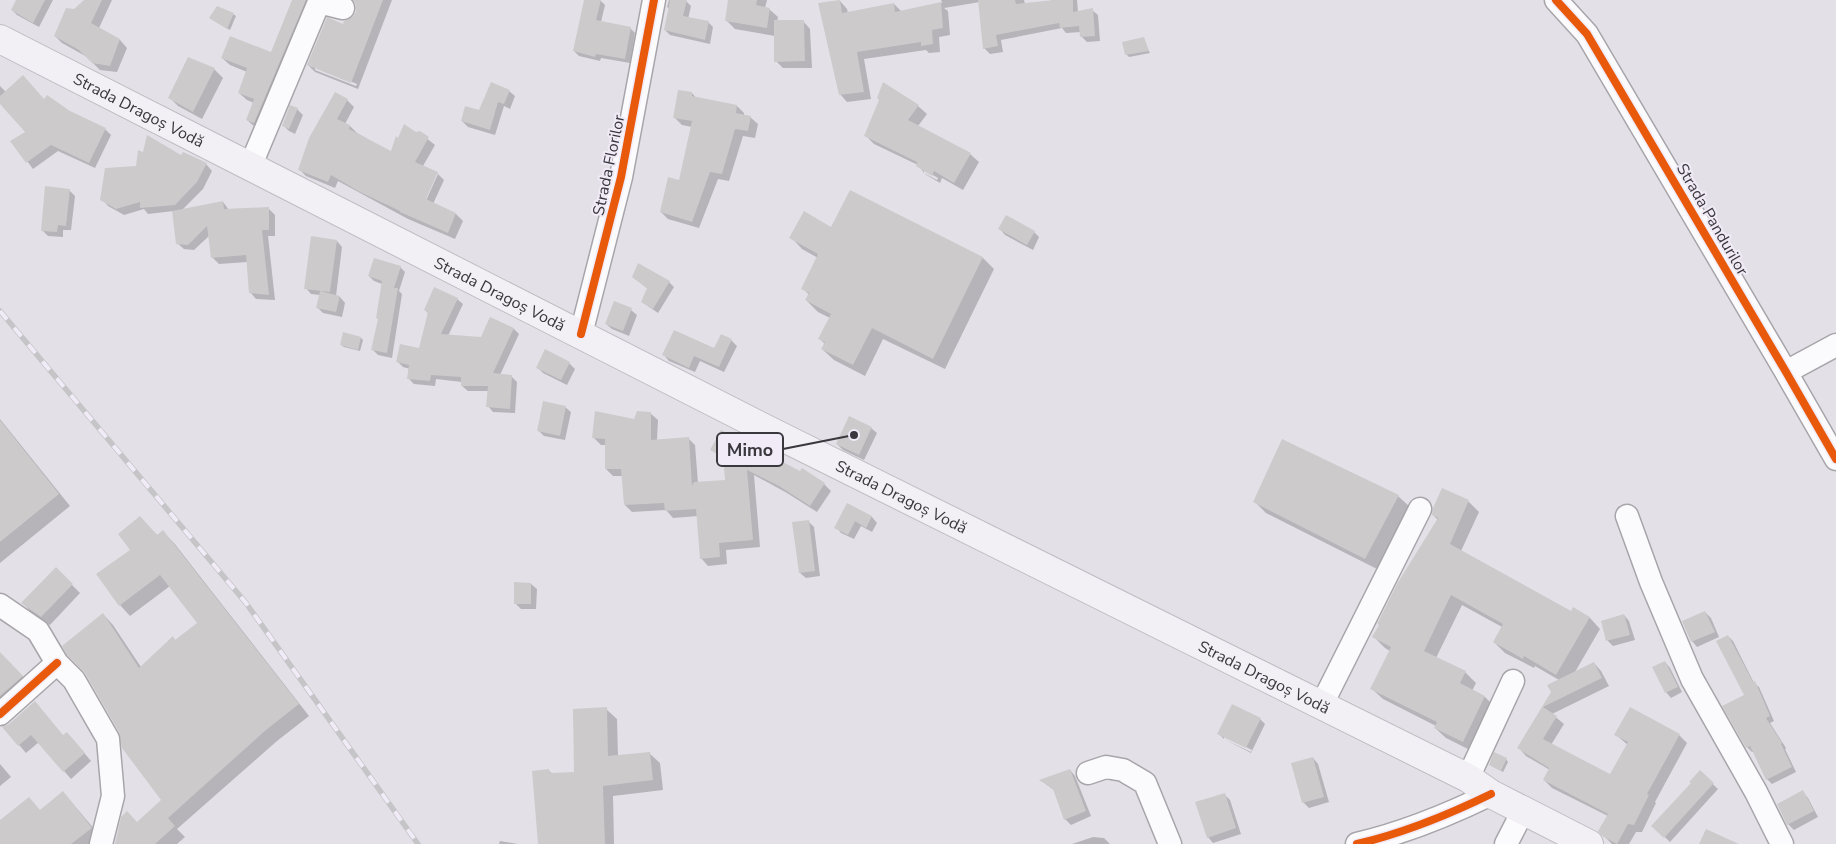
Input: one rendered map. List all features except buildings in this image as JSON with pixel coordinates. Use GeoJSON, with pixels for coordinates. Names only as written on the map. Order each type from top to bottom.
{"type":"FeatureCollection","features":[{"type":"Feature","properties":{"kind":"main road","name":"Strada Dragoș Vodă"},"geometry":{"type":"LineString","coordinates":[[0,39],[766,429],[1468,778],[1491,794],[1589,844]]}},
{"type":"Feature","properties":{"kind":"street","name":"Strada Florilor"},"geometry":{"type":"LineString","coordinates":[[581,334],[621,177],[654,0]]}},
{"type":"Feature","properties":{"kind":"street","name":"Strada Pandurilor"},"geometry":{"type":"LineString","coordinates":[[1556,0],[1587,34],[1836,459]]}},
{"type":"Feature","properties":{"kind":"street"},"geometry":{"type":"LineString","coordinates":[[250,167],[319,2],[343,8]]}},
{"type":"Feature","properties":{"kind":"street"},"geometry":{"type":"LineString","coordinates":[[1786,372],[1836,345]]}},
{"type":"Feature","properties":{"kind":"street"},"geometry":{"type":"LineString","coordinates":[[1321,706],[1420,509]]}},
{"type":"Feature","properties":{"kind":"street"},"geometry":{"type":"LineString","coordinates":[[1627,516],[1651,582],[1692,679],[1756,792],[1782,844]]}},
{"type":"Feature","properties":{"kind":"street"},"geometry":{"type":"LineString","coordinates":[[0,605],[38,631],[56,663],[74,680],[108,739],[113,796],[101,844]]}},
{"type":"Feature","properties":{"kind":"street"},"geometry":{"type":"LineString","coordinates":[[0,714],[56,663]]}},
{"type":"Feature","properties":{"kind":"street"},"geometry":{"type":"LineString","coordinates":[[1468,778],[1513,680]]}},
{"type":"Feature","properties":{"kind":"street"},"geometry":{"type":"LineString","coordinates":[[1088,773],[1106,767],[1123,770],[1145,783],[1170,844]]}},
{"type":"Feature","properties":{"kind":"street"},"geometry":{"type":"LineString","coordinates":[[1357,844],[1441,818],[1491,794]]}},
{"type":"Feature","properties":{"kind":"street"},"geometry":{"type":"LineString","coordinates":[[1506,844],[1524,810]]}},
{"type":"Feature","properties":{"kind":"railway"},"geometry":{"type":"LineString","coordinates":[[0,311],[246,603],[418,844]]}},
{"type":"Feature","properties":{"kind":"cycle path"},"geometry":{"type":"LineString","coordinates":[[581,334],[621,177],[654,0]]}},
{"type":"Feature","properties":{"kind":"cycle path"},"geometry":{"type":"LineString","coordinates":[[1556,0],[1587,34],[1836,459]]}},
{"type":"Feature","properties":{"kind":"cycle path"},"geometry":{"type":"LineString","coordinates":[[0,714],[57,663]]}},
{"type":"Feature","properties":{"kind":"cycle path"},"geometry":{"type":"LineString","coordinates":[[1357,844],[1426,823],[1491,794]]}},
{"type":"Feature","properties":{"kind":"place","name":"Mimo"},"geometry":{"type":"Point","coordinates":[854,435]}}]}
